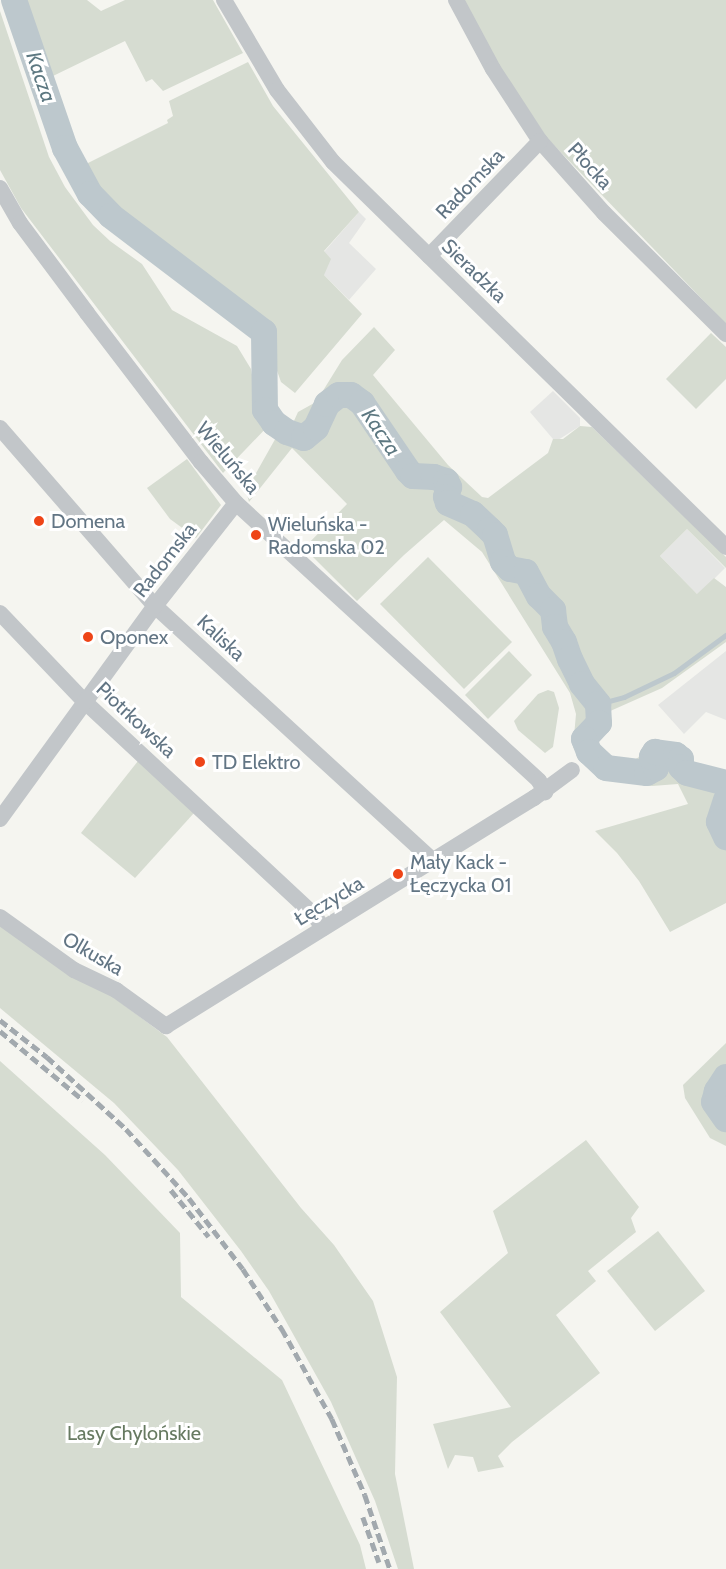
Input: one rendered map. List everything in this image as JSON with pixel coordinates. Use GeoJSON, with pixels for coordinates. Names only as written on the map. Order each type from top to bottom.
{"type":"FeatureCollection","features":[{"type":"Feature","properties":{"kind":"street","name":"Sieradzka"},"geometry":{"type":"LineString","coordinates":[[225,0],[277,90],[333,162],[726,547]]}},
{"type":"Feature","properties":{"kind":"street","name":"Płocka"},"geometry":{"type":"LineString","coordinates":[[456,0],[493,69],[540,141],[604,213],[726,334]]}},
{"type":"Feature","properties":{"kind":"street","name":"Radomska"},"geometry":{"type":"LineString","coordinates":[[429,256],[540,141]]}},
{"type":"Feature","properties":{"kind":"street","name":"Wieluńska"},"geometry":{"type":"LineString","coordinates":[[0,188],[20,223],[87,313],[201,462],[236,503],[539,781],[545,792]]}},
{"type":"Feature","properties":{"kind":"street","name":"Kaliska"},"geometry":{"type":"LineString","coordinates":[[0,428],[155,606],[433,861]]}},
{"type":"Feature","properties":{"kind":"street","name":"Radomska"},"geometry":{"type":"LineString","coordinates":[[0,819],[155,606],[236,503]]}},
{"type":"Feature","properties":{"kind":"street","name":"Piotrkowska"},"geometry":{"type":"LineString","coordinates":[[0,613],[85,702],[314,915],[324,928]]}},
{"type":"Feature","properties":{"kind":"street","name":"Łęczycka"},"geometry":{"type":"LineString","coordinates":[[166,1026],[545,792],[572,770]]}},
{"type":"Feature","properties":{"kind":"street","name":"Olkuska"},"geometry":{"type":"LineString","coordinates":[[0,917],[74,970],[116,990],[166,1026]]}},
{"type":"Feature","properties":{"kind":"shaded area"},"geometry":{"type":"Polygon","coordinates":[[[359,212],[366,219],[349,243],[376,269],[349,300],[324,275],[324,252],[359,212]]]}},
{"type":"Feature","properties":{"kind":"shaded area"},"geometry":{"type":"Polygon","coordinates":[[[553,391],[580,418],[580,426],[558,440],[553,439],[530,412],[553,391]]]}},
{"type":"Feature","properties":{"kind":"shaded area"},"geometry":{"type":"Polygon","coordinates":[[[687,529],[725,568],[698,595],[660,556],[687,529]]]}},
{"type":"Feature","properties":{"kind":"shaded area"},"geometry":{"type":"Polygon","coordinates":[[[726,651],[726,720],[706,712],[684,734],[658,705],[726,651]]]}},
{"type":"Feature","properties":{"kind":"green space"},"geometry":{"type":"Polygon","coordinates":[[[23,0],[87,0],[101,11],[125,0],[213,0],[243,53],[163,91],[152,79],[146,82],[125,41],[53,76],[23,0]]]}},
{"type":"Feature","properties":{"kind":"green space"},"geometry":{"type":"Polygon","coordinates":[[[463,0],[726,0],[726,324],[547,138],[500,68],[463,0]]]}},
{"type":"Feature","properties":{"kind":"green space"},"geometry":{"type":"Polygon","coordinates":[[[0,11],[49,157],[65,187],[93,225],[110,241],[142,264],[172,310],[237,346],[251,369],[258,410],[269,425],[223,473],[21,208],[0,170],[0,11]]]}},
{"type":"Feature","properties":{"kind":"green space"},"geometry":{"type":"Polygon","coordinates":[[[248,62],[273,106],[359,212],[324,251],[331,259],[324,275],[362,314],[295,393],[281,382],[275,365],[276,343],[263,322],[251,318],[208,286],[110,204],[84,165],[168,123],[167,120],[173,116],[169,101],[248,62]]]}},
{"type":"Feature","properties":{"kind":"green space"},"geometry":{"type":"Polygon","coordinates":[[[374,327],[395,350],[373,375],[448,465],[482,497],[488,498],[548,453],[553,439],[563,439],[580,426],[592,427],[726,557],[726,568],[687,529],[660,556],[697,594],[714,578],[726,587],[726,642],[662,688],[608,712],[606,722],[596,732],[596,740],[607,761],[620,758],[634,760],[644,754],[646,747],[662,744],[679,751],[692,765],[726,778],[726,805],[720,821],[726,835],[726,903],[670,932],[639,881],[617,853],[595,831],[688,804],[678,784],[652,786],[603,780],[589,768],[573,747],[576,714],[570,693],[482,552],[444,520],[357,601],[304,548],[347,504],[292,448],[249,502],[246,491],[278,434],[288,443],[298,429],[293,423],[298,412],[316,402],[342,360],[374,327]]]}},
{"type":"Feature","properties":{"kind":"green space"},"geometry":{"type":"Polygon","coordinates":[[[711,333],[726,347],[726,379],[696,409],[666,379],[711,333]]]}},
{"type":"Feature","properties":{"kind":"green space"},"geometry":{"type":"Polygon","coordinates":[[[187,459],[221,505],[196,538],[170,519],[147,488],[187,459]]]}},
{"type":"Feature","properties":{"kind":"green space"},"geometry":{"type":"Polygon","coordinates":[[[428,557],[512,642],[464,689],[380,604],[428,557]]]}},
{"type":"Feature","properties":{"kind":"green space"},"geometry":{"type":"Polygon","coordinates":[[[509,651],[532,675],[488,719],[465,695],[509,651]]]}},
{"type":"Feature","properties":{"kind":"green space"},"geometry":{"type":"Polygon","coordinates":[[[548,690],[554,692],[559,708],[553,747],[545,753],[518,730],[514,721],[538,694],[548,690]]]}},
{"type":"Feature","properties":{"kind":"green space"},"geometry":{"type":"Polygon","coordinates":[[[138,761],[194,813],[135,878],[81,833],[138,761]]]}},
{"type":"Feature","properties":{"kind":"green space"},"geometry":{"type":"Polygon","coordinates":[[[0,925],[109,994],[167,1037],[301,1208],[334,1245],[373,1301],[397,1377],[395,1474],[414,1569],[398,1569],[375,1501],[331,1402],[269,1291],[241,1251],[178,1170],[114,1103],[0,1008],[0,925]]]}},
{"type":"Feature","properties":{"kind":"green space"},"geometry":{"type":"Polygon","coordinates":[[[726,1043],[726,1146],[710,1138],[685,1098],[683,1085],[726,1043]]]}},
{"type":"Feature","properties":{"kind":"green space","name":"Lasy Chylońskie"},"geometry":{"type":"Polygon","coordinates":[[[0,1061],[105,1155],[180,1233],[181,1297],[282,1380],[360,1545],[366,1569],[0,1569],[0,1061]]]}},
{"type":"Feature","properties":{"kind":"green space"},"geometry":{"type":"Polygon","coordinates":[[[586,1140],[639,1207],[631,1218],[636,1232],[588,1271],[596,1281],[556,1315],[600,1373],[512,1442],[498,1456],[504,1467],[478,1472],[473,1457],[455,1455],[448,1469],[433,1424],[511,1407],[440,1312],[508,1253],[493,1211],[586,1140]]]}},
{"type":"Feature","properties":{"kind":"green space"},"geometry":{"type":"Polygon","coordinates":[[[658,1231],[705,1291],[655,1331],[607,1271],[658,1231]]]}},
{"type":"Feature","properties":{"kind":"waterway","name":"Kacza"},"geometry":{"type":"LineString","coordinates":[[14,0],[65,148],[90,194],[111,216],[264,332],[265,410],[274,423],[287,432],[304,438],[316,428],[327,404],[339,395],[351,395],[362,403],[408,471],[413,476],[434,477],[446,481],[449,487],[446,497],[448,503],[473,514],[495,535],[503,562],[510,569],[526,572],[539,596],[553,610],[555,627],[570,659],[582,684],[598,704],[599,723],[584,739],[589,752],[606,768],[647,773],[656,768],[652,757],[655,752],[676,755],[681,759],[681,767],[687,773],[726,783]]}},
{"type":"Feature","properties":{"kind":"waterway"},"geometry":{"type":"LineString","coordinates":[[598,704],[624,697],[674,673],[726,635]]}},
{"type":"Feature","properties":{"kind":"waterway","name":"Kacza"},"geometry":{"type":"LineString","coordinates":[[726,800],[719,822],[726,837]]}},
{"type":"Feature","properties":{"kind":"waterway","name":"Kacza"},"geometry":{"type":"LineString","coordinates":[[726,1077],[717,1091],[714,1102],[726,1119]]}},
{"type":"Feature","properties":{"kind":"railway"},"geometry":{"type":"LineString","coordinates":[[0,1020],[47,1057],[126,1129],[189,1198],[243,1269],[282,1329],[332,1419],[365,1495],[390,1569]]}},
{"type":"Feature","properties":{"kind":"railway"},"geometry":{"type":"LineString","coordinates":[[0,1031],[83,1100]]}},
{"type":"Feature","properties":{"kind":"railway"},"geometry":{"type":"LineString","coordinates":[[171,1190],[209,1237]]}},
{"type":"Feature","properties":{"kind":"railway"},"geometry":{"type":"LineString","coordinates":[[363,1517],[379,1562]]}},
{"type":"Feature","properties":{"kind":"place","name":"Domena"},"geometry":{"type":"Point","coordinates":[39,521]}},
{"type":"Feature","properties":{"kind":"place","name":"Wieluńska - Radomska 02"},"geometry":{"type":"Point","coordinates":[256,535]}},
{"type":"Feature","properties":{"kind":"place","name":"Oponex"},"geometry":{"type":"Point","coordinates":[88,637]}},
{"type":"Feature","properties":{"kind":"place","name":"TD Elektro"},"geometry":{"type":"Point","coordinates":[200,762]}},
{"type":"Feature","properties":{"kind":"place","name":"Mały Kack - Łęczycka 01"},"geometry":{"type":"Point","coordinates":[398,874]}}]}
